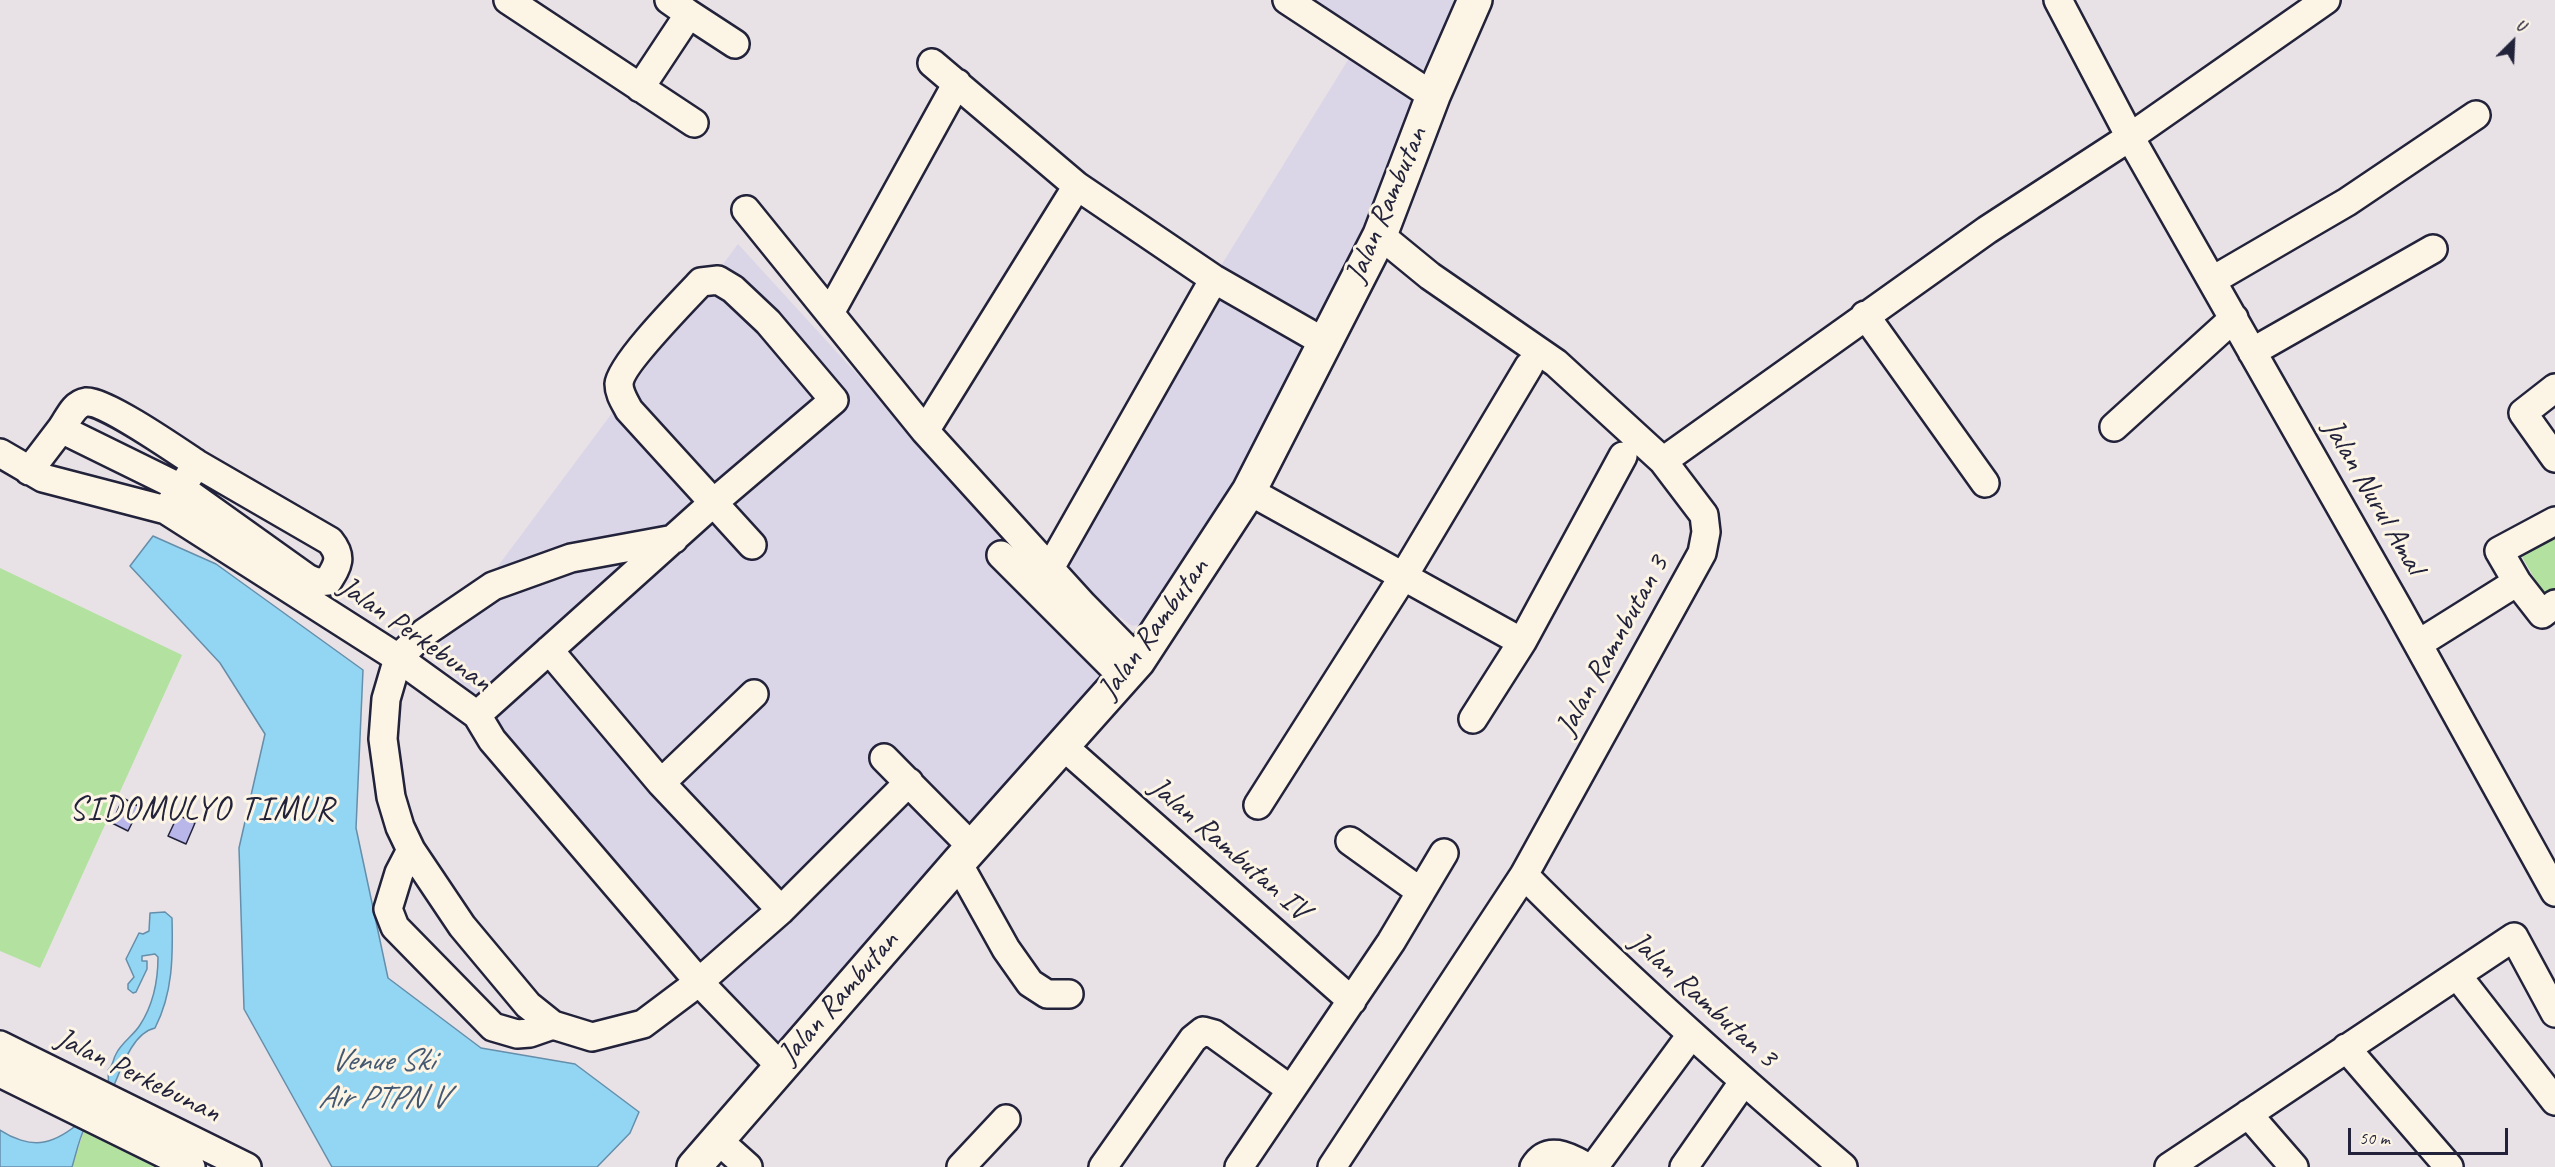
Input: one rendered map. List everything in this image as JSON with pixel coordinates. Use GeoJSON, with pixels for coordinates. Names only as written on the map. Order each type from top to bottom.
{"type":"FeatureCollection","features":[{"type":"Feature","properties":{"kind":"main road","name":"Jalan Rambutan"},"geometry":{"type":"LineString","coordinates":[[694,1167],[719,1141],[780,1066],[965,855],[1131,670],[1249,491],[1380,235],[1433,96],[1475,0]]}},
{"type":"Feature","properties":{"kind":"street"},"geometry":{"type":"LineString","coordinates":[[508,0],[694,123]]}},
{"type":"Feature","properties":{"kind":"street"},"geometry":{"type":"LineString","coordinates":[[1287,0],[1433,96]]}},
{"type":"Feature","properties":{"kind":"street","name":"Jalan Nurul Amal"},"geometry":{"type":"LineString","coordinates":[[2058,0],[2130,137],[2418,644],[2555,892]]}},
{"type":"Feature","properties":{"kind":"street"},"geometry":{"type":"LineString","coordinates":[[1662,461],[1986,230],[2130,137],[2326,0]]}},
{"type":"Feature","properties":{"kind":"street"},"geometry":{"type":"LineString","coordinates":[[640,88],[679,7],[735,44]]}},
{"type":"Feature","properties":{"kind":"street"},"geometry":{"type":"LineString","coordinates":[[932,63],[1077,186],[1214,279],[1324,342]]}},
{"type":"Feature","properties":{"kind":"street"},"geometry":{"type":"LineString","coordinates":[[830,313],[957,83]]}},
{"type":"Feature","properties":{"kind":"street"},"geometry":{"type":"LineString","coordinates":[[2213,280],[2347,202],[2476,115]]}},
{"type":"Feature","properties":{"kind":"street"},"geometry":{"type":"LineString","coordinates":[[925,431],[1077,186]]}},
{"type":"Feature","properties":{"kind":"street"},"geometry":{"type":"LineString","coordinates":[[746,210],[925,431],[1050,568],[1131,670]]}},
{"type":"Feature","properties":{"kind":"street","name":"Jalan Ramnbutan 3"},"geometry":{"type":"LineString","coordinates":[[1332,1167],[1524,875],[1702,553],[1706,532],[1701,508],[1662,461],[1556,363],[1430,276],[1380,235]]}},
{"type":"Feature","properties":{"kind":"street"},"geometry":{"type":"LineString","coordinates":[[2252,352],[2433,249]]}},
{"type":"Feature","properties":{"kind":"street"},"geometry":{"type":"LineString","coordinates":[[1050,568],[1214,279]]}},
{"type":"Feature","properties":{"kind":"street"},"geometry":{"type":"LineString","coordinates":[[477,715],[713,503],[834,400],[768,322],[733,290],[718,280],[701,282],[630,363],[619,383],[621,395],[629,410],[713,503],[752,545]]}},
{"type":"Feature","properties":{"kind":"street"},"geometry":{"type":"LineString","coordinates":[[1865,315],[1985,483]]}},
{"type":"Feature","properties":{"kind":"street"},"geometry":{"type":"LineString","coordinates":[[2114,427],[2234,318]]}},
{"type":"Feature","properties":{"kind":"street"},"geometry":{"type":"LineString","coordinates":[[1258,805],[1403,577],[1529,366]]}},
{"type":"Feature","properties":{"kind":"street"},"geometry":{"type":"LineString","coordinates":[[2555,388],[2523,413],[2555,458]]}},
{"type":"Feature","properties":{"kind":"street"},"geometry":{"type":"LineString","coordinates":[[29,471],[75,407],[86,402],[98,404],[330,541],[337,550],[338,562],[328,581],[316,582],[181,488],[61,429]]}},
{"type":"Feature","properties":{"kind":"street","name":"Jalan Perkebunan"},"geometry":{"type":"LineString","coordinates":[[0,453],[43,478],[165,510],[398,658],[477,715],[492,740],[699,982],[780,1066]]}},
{"type":"Feature","properties":{"kind":"street"},"geometry":{"type":"LineString","coordinates":[[1473,719],[1522,642],[1623,456]]}},
{"type":"Feature","properties":{"kind":"street"},"geometry":{"type":"LineString","coordinates":[[165,510],[197,464]]}},
{"type":"Feature","properties":{"kind":"street"},"geometry":{"type":"LineString","coordinates":[[1249,491],[1522,642]]}},
{"type":"Feature","properties":{"kind":"street"},"geometry":{"type":"LineString","coordinates":[[2555,521],[2499,551],[2517,582],[2542,614],[2555,604]]}},
{"type":"Feature","properties":{"kind":"street"},"geometry":{"type":"LineString","coordinates":[[674,539],[571,558],[493,586],[424,633],[398,658],[386,699],[383,739],[391,797],[411,850],[462,927],[528,1005],[553,1024],[592,1036],[643,1024],[699,982],[781,910],[909,782]]}},
{"type":"Feature","properties":{"kind":"street"},"geometry":{"type":"LineString","coordinates":[[1001,555],[1131,670]]}},
{"type":"Feature","properties":{"kind":"street"},"geometry":{"type":"LineString","coordinates":[[2418,644],[2517,582]]}},
{"type":"Feature","properties":{"kind":"street"},"geometry":{"type":"LineString","coordinates":[[549,650],[661,783],[781,910]]}},
{"type":"Feature","properties":{"kind":"street"},"geometry":{"type":"LineString","coordinates":[[661,783],[754,694]]}},
{"type":"Feature","properties":{"kind":"street","name":"Jalan Rambutan IV"},"geometry":{"type":"LineString","coordinates":[[1063,746],[1352,1001]]}},
{"type":"Feature","properties":{"kind":"street"},"geometry":{"type":"LineString","coordinates":[[884,758],[909,782],[965,855],[1006,949],[1030,983],[1047,994],[1069,994]]}},
{"type":"Feature","properties":{"kind":"street"},"geometry":{"type":"LineString","coordinates":[[1350,841],[1421,892]]}},
{"type":"Feature","properties":{"kind":"street"},"geometry":{"type":"LineString","coordinates":[[411,850],[399,873],[388,909],[394,927],[493,1027],[517,1034],[530,1033],[553,1024]]}},
{"type":"Feature","properties":{"kind":"street"},"geometry":{"type":"LineString","coordinates":[[1239,1167],[1352,1001],[1444,853]]}},
{"type":"Feature","properties":{"kind":"street","name":"Jalan Rambutan 3"},"geometry":{"type":"LineString","coordinates":[[1524,875],[1590,942],[1691,1035],[1843,1167]]}},
{"type":"Feature","properties":{"kind":"street"},"geometry":{"type":"LineString","coordinates":[[2169,1167],[2514,937],[2555,1013]]}},
{"type":"Feature","properties":{"kind":"street"},"geometry":{"type":"LineString","coordinates":[[2457,975],[2555,1101]]}},
{"type":"Feature","properties":{"kind":"street"},"geometry":{"type":"LineString","coordinates":[[1103,1167],[1194,1039],[1203,1031],[1214,1034],[1290,1089]]}},
{"type":"Feature","properties":{"kind":"street"},"geometry":{"type":"LineString","coordinates":[[1594,1167],[1691,1035]]}},
{"type":"Feature","properties":{"kind":"street","name":"Jalan Perkebunan"},"geometry":{"type":"LineString","coordinates":[[0,1045],[88,1102],[166,1141],[247,1167]]}},
{"type":"Feature","properties":{"kind":"street"},"geometry":{"type":"LineString","coordinates":[[2346,1048],[2449,1167]]}},
{"type":"Feature","properties":{"kind":"street","name":"Jalan Perkebunan"},"geometry":{"type":"LineString","coordinates":[[0,1074],[88,1102]]}},
{"type":"Feature","properties":{"kind":"street"},"geometry":{"type":"LineString","coordinates":[[1684,1167],[1743,1081]]}},
{"type":"Feature","properties":{"kind":"street"},"geometry":{"type":"LineString","coordinates":[[2248,1114],[2294,1167]]}},
{"type":"Feature","properties":{"kind":"street"},"geometry":{"type":"LineString","coordinates":[[962,1167],[1006,1119]]}},
{"type":"Feature","properties":{"kind":"street","name":"Jalan Perkebunan"},"geometry":{"type":"LineString","coordinates":[[166,1141],[191,1167]]}},
{"type":"Feature","properties":{"kind":"street"},"geometry":{"type":"LineString","coordinates":[[719,1141],[748,1167]]}},
{"type":"Feature","properties":{"kind":"street"},"geometry":{"type":"LineString","coordinates":[[1534,1167],[1537,1162],[1550,1154],[1561,1153],[1587,1167]]}},
{"type":"Feature","properties":{"kind":"shaded area"},"geometry":{"type":"Polygon","coordinates":[[[1300,0],[1458,0],[1421,74],[1369,224],[1243,474],[1154,621],[1132,626],[1071,581],[1066,550],[1219,269],[1361,39],[1300,0]]]}},
{"type":"Feature","properties":{"kind":"shaded area"},"geometry":{"type":"Polygon","coordinates":[[[738,244],[1122,664],[781,1051],[434,652],[738,244]]]}},
{"type":"Feature","properties":{"kind":"green space"},"geometry":{"type":"Polygon","coordinates":[[[2555,538],[2555,589],[2545,597],[2521,555],[2555,538]]]}},
{"type":"Feature","properties":{"kind":"green space"},"geometry":{"type":"Polygon","coordinates":[[[0,568],[182,655],[40,968],[0,951],[0,568]]]}},
{"type":"Feature","properties":{"kind":"green space"},"geometry":{"type":"Polygon","coordinates":[[[86,1125],[191,1167],[72,1167],[86,1125]]]}},
{"type":"Feature","properties":{"kind":"water","name":"Venue Ski Air PTPN V"},"geometry":{"type":"Polygon","coordinates":[[[153,536],[216,564],[363,670],[356,828],[388,978],[481,1048],[575,1064],[639,1112],[630,1133],[597,1167],[332,1167],[244,1009],[239,848],[265,734],[220,663],[130,566],[153,536]]]}},
{"type":"Feature","properties":{"kind":"water"},"geometry":{"type":"Polygon","coordinates":[[[165,912],[172,918],[172,960],[169,988],[161,1015],[155,1028],[145,1032],[130,1050],[104,1107],[85,1127],[72,1167],[0,1167],[0,1130],[32,1143],[53,1139],[73,1128],[91,1112],[105,1094],[108,1085],[108,1070],[118,1050],[145,1017],[156,983],[158,957],[155,954],[142,956],[142,961],[147,961],[147,969],[136,992],[133,993],[128,989],[128,984],[134,977],[126,959],[139,933],[149,931],[150,913],[165,912]]]}},
{"type":"Feature","properties":{"kind":"building"},"geometry":{"type":"Polygon","coordinates":[[[123,798],[140,807],[128,831],[112,823],[123,798]]]}},
{"type":"Feature","properties":{"kind":"building"},"geometry":{"type":"Polygon","coordinates":[[[178,815],[195,823],[186,844],[168,836],[178,815]]]}},
{"type":"Feature","properties":{"kind":"district","name":"SIDOMULYO TIMUR"},"geometry":{"type":"Point","coordinates":[202,810]}}]}
